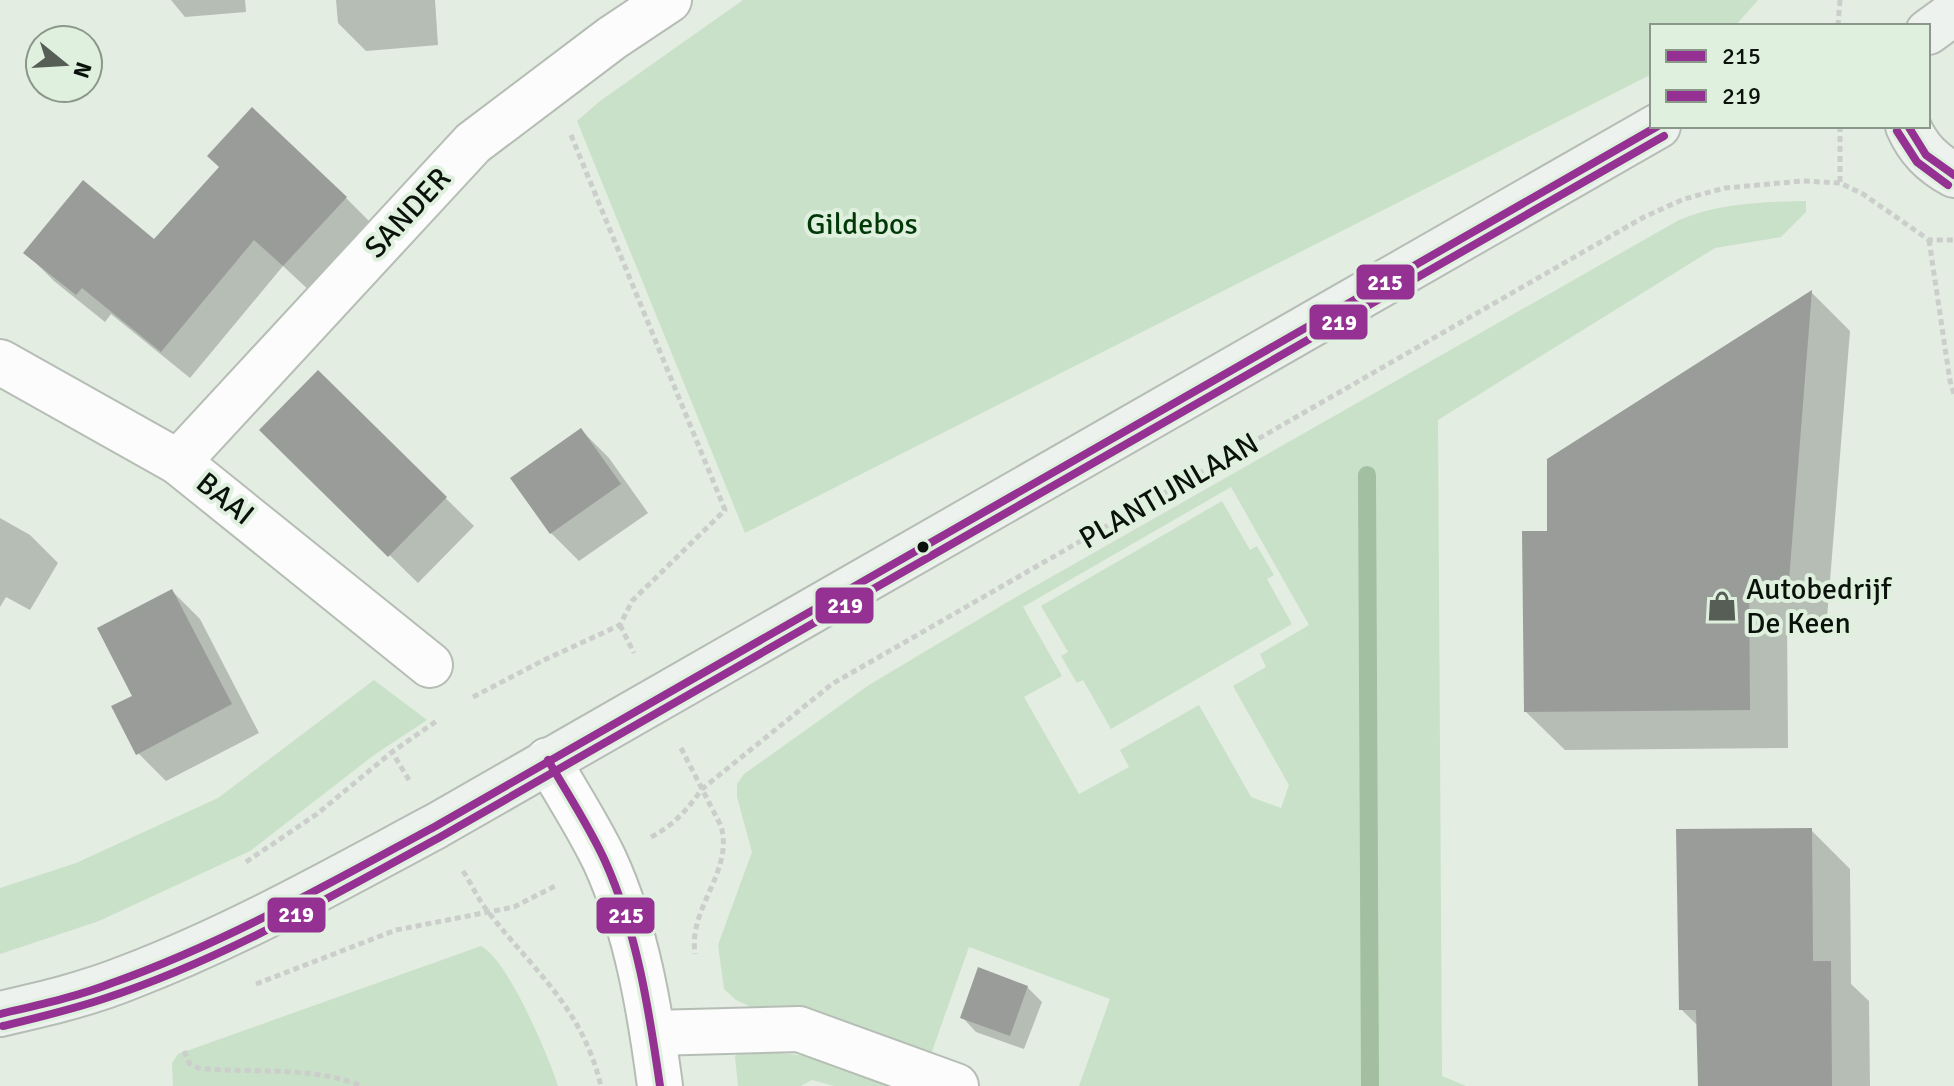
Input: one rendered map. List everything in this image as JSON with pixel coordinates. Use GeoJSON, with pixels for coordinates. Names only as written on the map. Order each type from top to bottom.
{"type":"FeatureCollection","features":[{"type":"Feature","properties":{"kind":"main road"},"geometry":{"type":"LineString","coordinates":[[1930,31],[1954,13]]}},
{"type":"Feature","properties":{"kind":"main road"},"geometry":{"type":"LineString","coordinates":[[0,1014],[67,998],[127,978],[242,929],[436,826],[1654,128]]}},
{"type":"Feature","properties":{"kind":"main road"},"geometry":{"type":"LineString","coordinates":[[1909,128],[1916,143],[1937,165],[1954,175]]}},
{"type":"Feature","properties":{"kind":"street","name":"SANDER"},"geometry":{"type":"LineString","coordinates":[[178,462],[473,143],[550,84],[608,19],[669,0]]}},
{"type":"Feature","properties":{"kind":"street","name":"BAAI"},"geometry":{"type":"LineString","coordinates":[[0,362],[178,462],[430,665]]}},
{"type":"Feature","properties":{"kind":"street"},"geometry":{"type":"LineString","coordinates":[[548,760],[605,861],[632,938],[653,1033],[660,1086]]}},
{"type":"Feature","properties":{"kind":"street"},"geometry":{"type":"LineString","coordinates":[[653,1033],[799,1029],[956,1086]]}},
{"type":"Feature","properties":{"kind":"path"},"geometry":{"type":"LineString","coordinates":[[1838,24],[1840,0]]}},
{"type":"Feature","properties":{"kind":"path"},"geometry":{"type":"LineString","coordinates":[[464,702],[620,625],[632,601],[725,510],[550,84]]}},
{"type":"Feature","properties":{"kind":"path"},"geometry":{"type":"LineString","coordinates":[[1840,128],[1840,183],[1863,194],[1929,240],[1954,240]]}},
{"type":"Feature","properties":{"kind":"path","name":"PLANTIJNLAAN"},"geometry":{"type":"LineString","coordinates":[[601,1086],[590,1048],[564,1002],[487,912],[514,907],[673,824],[702,789],[832,684],[1644,217],[1684,199],[1725,188],[1803,181],[1840,183]]}},
{"type":"Feature","properties":{"kind":"path"},"geometry":{"type":"LineString","coordinates":[[1929,240],[1954,394]]}},
{"type":"Feature","properties":{"kind":"path"},"geometry":{"type":"LineString","coordinates":[[239,867],[317,814],[392,752]]}},
{"type":"Feature","properties":{"kind":"path"},"geometry":{"type":"LineString","coordinates":[[702,789],[725,838],[725,854],[695,927],[694,948],[707,1031]]}},
{"type":"Feature","properties":{"kind":"path"},"geometry":{"type":"LineString","coordinates":[[184,1051],[189,1063],[198,1068],[314,1073],[343,1078],[362,1086]]}},
{"type":"Feature","properties":{"kind":"green space","name":"Gildebos"},"geometry":{"type":"Polygon","coordinates":[[[743,0],[1758,0],[1737,24],[1650,24],[1650,75],[745,533],[577,121],[600,101],[743,0]]]}},
{"type":"Feature","properties":{"kind":"green space"},"geometry":{"type":"Polygon","coordinates":[[[1806,201],[1806,212],[1781,237],[1715,248],[1438,420],[1442,1076],[1466,1086],[1079,1086],[1110,999],[969,947],[930,1057],[788,1007],[753,1008],[736,1000],[724,989],[718,945],[752,852],[737,797],[737,784],[744,774],[869,685],[1016,597],[1679,220],[1725,207],[1806,201]],[[1231,487],[1023,607],[1062,676],[1024,697],[1079,794],[1129,767],[1120,750],[1199,705],[1251,797],[1281,808],[1289,785],[1233,686],[1266,667],[1260,654],[1309,625],[1231,487]]]}},
{"type":"Feature","properties":{"kind":"green space"},"geometry":{"type":"Polygon","coordinates":[[[1222,501],[1250,550],[1257,546],[1274,575],[1267,579],[1292,624],[1111,729],[1083,680],[1077,683],[1061,656],[1068,652],[1041,606],[1222,501]]]}},
{"type":"Feature","properties":{"kind":"green space"},"geometry":{"type":"Polygon","coordinates":[[[374,680],[427,720],[374,755],[250,851],[99,921],[0,954],[0,888],[76,863],[218,798],[374,680]]]}},
{"type":"Feature","properties":{"kind":"green space"},"geometry":{"type":"Polygon","coordinates":[[[481,946],[492,955],[515,988],[558,1086],[173,1086],[172,1063],[178,1054],[481,946]]]}},
{"type":"Feature","properties":{"kind":"green space"},"geometry":{"type":"Polygon","coordinates":[[[744,1049],[817,1057],[904,1086],[834,1086],[812,1080],[801,1086],[738,1086],[735,1057],[744,1049]]]}},
{"type":"Feature","properties":{"kind":"building"},"geometry":{"type":"Polygon","coordinates":[[[252,107],[347,197],[283,266],[254,240],[161,352],[82,288],[76,295],[23,253],[83,180],[154,239],[219,167],[207,156],[252,107]]]}},
{"type":"Feature","properties":{"kind":"building"},"geometry":{"type":"Polygon","coordinates":[[[1812,290],[1789,580],[1749,581],[1750,710],[1524,712],[1522,531],[1547,531],[1547,459],[1812,290]]]}},
{"type":"Feature","properties":{"kind":"building"},"geometry":{"type":"Polygon","coordinates":[[[318,370],[447,497],[388,557],[259,430],[318,370]]]}},
{"type":"Feature","properties":{"kind":"building"},"geometry":{"type":"Polygon","coordinates":[[[581,428],[621,484],[550,534],[510,478],[581,428]]]}},
{"type":"Feature","properties":{"kind":"building"},"geometry":{"type":"Polygon","coordinates":[[[172,589],[232,704],[136,755],[111,706],[132,696],[97,628],[172,589]]]}},
{"type":"Feature","properties":{"kind":"building"},"geometry":{"type":"Polygon","coordinates":[[[1812,828],[1813,961],[1831,961],[1832,1086],[1698,1086],[1696,1010],[1679,1010],[1676,829],[1812,828]]]}},
{"type":"Feature","properties":{"kind":"building"},"geometry":{"type":"Polygon","coordinates":[[[978,967],[1028,986],[1010,1036],[960,1018],[978,967]]]}},
{"type":"Feature","properties":{"kind":"waterway"},"geometry":{"type":"LineString","coordinates":[[1367,475],[1370,1086]]}},
{"type":"Feature","properties":{"kind":"transit line","name":"215"},"geometry":{"type":"LineString","coordinates":[[0,1014],[85,992],[154,967],[236,931],[357,869],[1655,128]]}},
{"type":"Feature","properties":{"kind":"transit line","name":"215"},"geometry":{"type":"LineString","coordinates":[[1909,128],[1926,155],[1954,175]]}},
{"type":"Feature","properties":{"kind":"transit line","name":"219"},"geometry":{"type":"LineString","coordinates":[[1897,131],[1917,162],[1948,185]]}},
{"type":"Feature","properties":{"kind":"transit line","name":"219"},"geometry":{"type":"LineString","coordinates":[[3,1026],[78,1007],[191,966],[318,904],[1664,136]]}},
{"type":"Feature","properties":{"kind":"transit line","name":"215"},"geometry":{"type":"LineString","coordinates":[[548,760],[599,848],[626,915],[646,1000],[660,1086]]}},
{"type":"Feature","properties":{"kind":"place","name":"Autobedrijf De Keen"},"geometry":{"type":"Point","coordinates":[1722,606]}}]}
